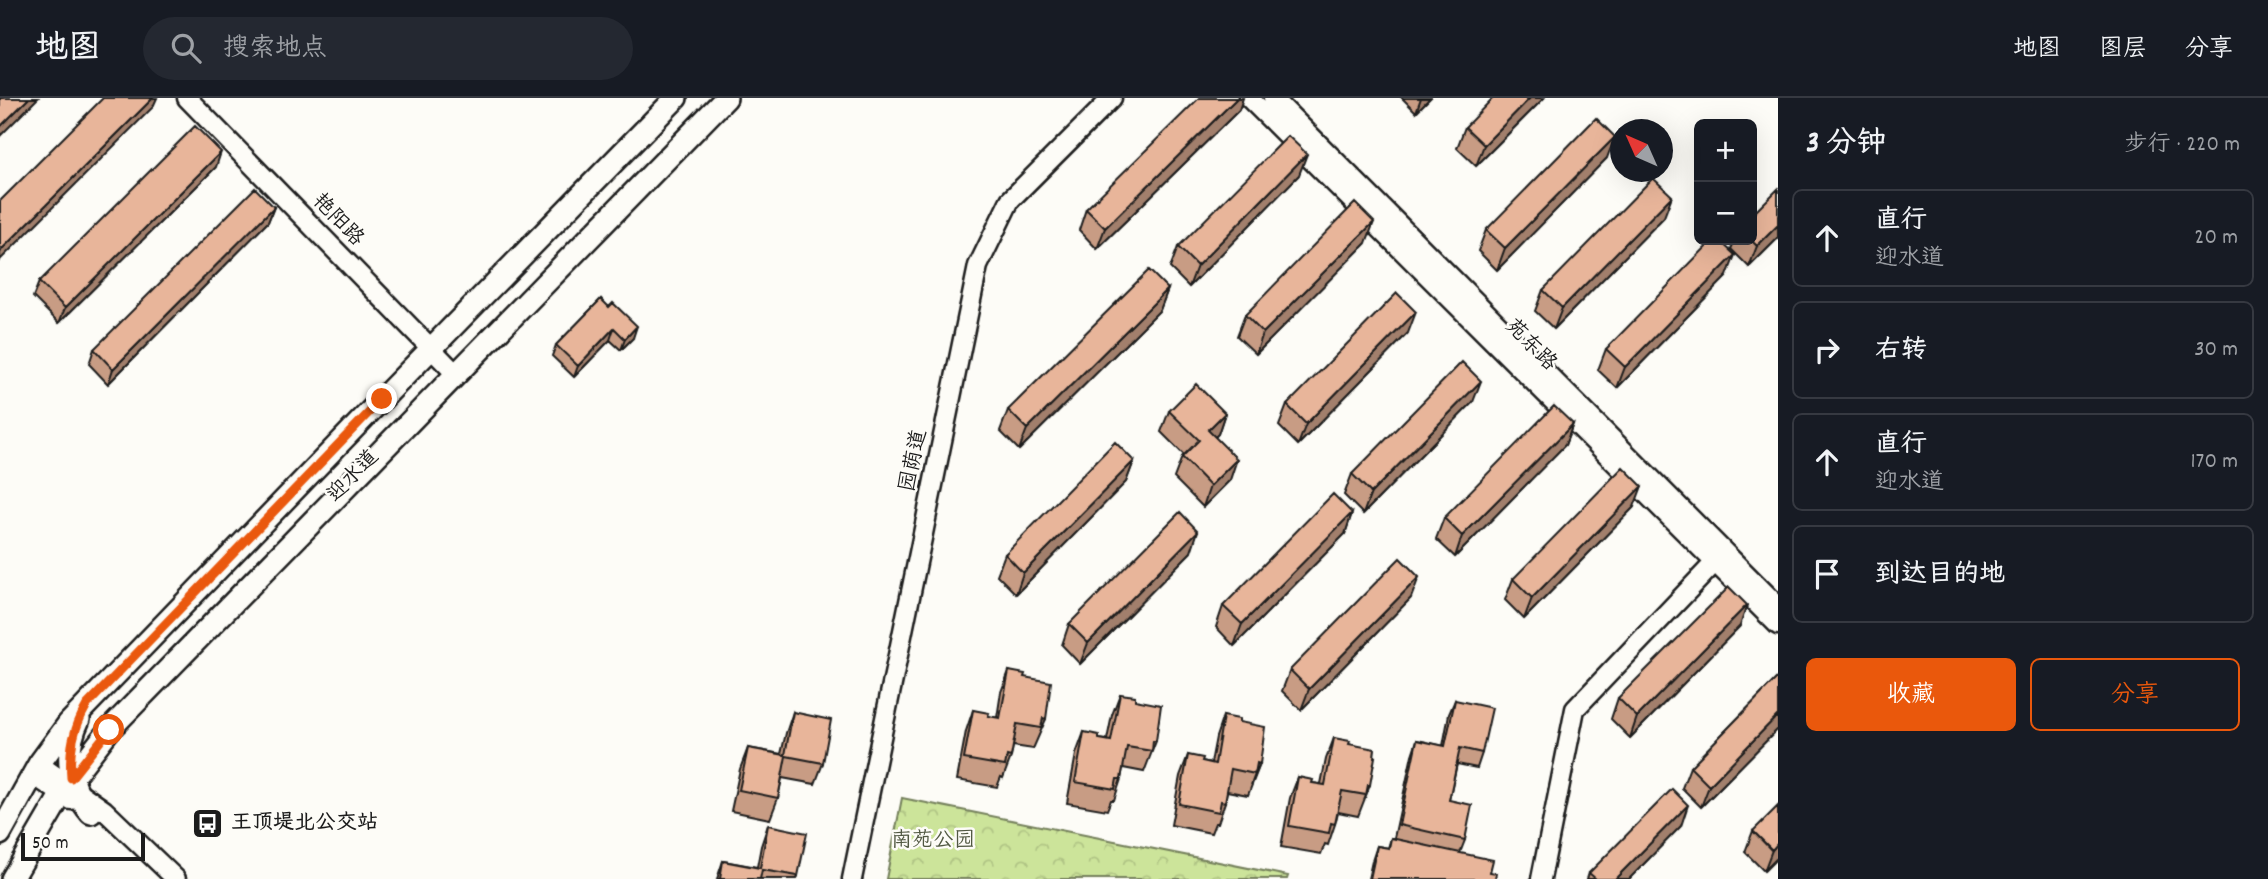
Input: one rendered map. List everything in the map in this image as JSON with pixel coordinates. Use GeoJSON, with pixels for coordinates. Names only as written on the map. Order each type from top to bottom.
{"type":"FeatureCollection","features":[{"type":"Feature","properties":{"kind":"main road","name":"迎水道"},"geometry":{"type":"LineString","coordinates":[[0,834],[36,770],[69,723],[676,98]]}},
{"type":"Feature","properties":{"kind":"main road","name":"迎水道"},"geometry":{"type":"LineString","coordinates":[[12,879],[68,785],[109,730],[726,98]]}},
{"type":"Feature","properties":{"kind":"main road"},"geometry":{"type":"LineString","coordinates":[[87,705],[72,736],[68,785],[91,813]]}},
{"type":"Feature","properties":{"kind":"street","name":"艳阳路"},"geometry":{"type":"LineString","coordinates":[[187,98],[456,374]]}},
{"type":"Feature","properties":{"kind":"street","name":"园荫道"},"geometry":{"type":"LineString","coordinates":[[852,879],[978,266],[1010,200],[1112,98]]}},
{"type":"Feature","properties":{"kind":"street","name":"苑东路"},"geometry":{"type":"LineString","coordinates":[[1249,98],[1720,558],[1778,606]]}},
{"type":"Feature","properties":{"kind":"street","name":"苑东路"},"geometry":{"type":"LineString","coordinates":[[1273,98],[1720,558],[1778,625]]}},
{"type":"Feature","properties":{"kind":"street"},"geometry":{"type":"LineString","coordinates":[[1541,879],[1575,709],[1720,558]]}},
{"type":"Feature","properties":{"kind":"street"},"geometry":{"type":"LineString","coordinates":[[36,770],[68,785],[104,810],[176,879]]}},
{"type":"Feature","properties":{"kind":"street"},"geometry":{"type":"LineString","coordinates":[[91,813],[160,879]]}},
{"type":"Feature","properties":{"kind":"green space","name":"南苑公园"},"geometry":{"type":"Polygon","coordinates":[[[902,798],[1288,876],[1287,879],[886,879],[902,798]]]}},
{"type":"Feature","properties":{"kind":"building"},"geometry":{"type":"Polygon","coordinates":[[[0,98],[29,98],[0,127],[0,98]]]}},
{"type":"Feature","properties":{"kind":"building"},"geometry":{"type":"Polygon","coordinates":[[[103,98],[153,98],[2,249],[0,201],[103,98]]]}},
{"type":"Feature","properties":{"kind":"building"},"geometry":{"type":"Polygon","coordinates":[[[1199,98],[1237,98],[1105,228],[1086,209],[1199,98]]]}},
{"type":"Feature","properties":{"kind":"building"},"geometry":{"type":"Polygon","coordinates":[[[1493,98],[1530,98],[1484,145],[1465,127],[1493,98]]]}},
{"type":"Feature","properties":{"kind":"building"},"geometry":{"type":"Polygon","coordinates":[[[1596,118],[1610,132],[1610,142],[1505,248],[1486,230],[1596,118]]]}},
{"type":"Feature","properties":{"kind":"building"},"geometry":{"type":"Polygon","coordinates":[[[195,126],[221,152],[65,308],[39,282],[195,126]]]}},
{"type":"Feature","properties":{"kind":"building"},"geometry":{"type":"Polygon","coordinates":[[[1288,136],[1307,154],[1197,266],[1178,247],[1288,136]]]}},
{"type":"Feature","properties":{"kind":"building"},"geometry":{"type":"Polygon","coordinates":[[[1649,182],[1657,182],[1672,196],[1562,308],[1543,290],[1649,182]]]}},
{"type":"Feature","properties":{"kind":"building"},"geometry":{"type":"Polygon","coordinates":[[[255,188],[274,207],[113,369],[94,349],[255,188]]]}},
{"type":"Feature","properties":{"kind":"building"},"geometry":{"type":"Polygon","coordinates":[[[1778,189],[1778,225],[1757,246],[1756,245],[1757,210],[1778,189]]]}},
{"type":"Feature","properties":{"kind":"building"},"geometry":{"type":"Polygon","coordinates":[[[1355,203],[1374,222],[1263,333],[1245,315],[1355,203]]]}},
{"type":"Feature","properties":{"kind":"building"},"geometry":{"type":"Polygon","coordinates":[[[1708,245],[1724,245],[1735,255],[1625,367],[1606,349],[1708,245]]]}},
{"type":"Feature","properties":{"kind":"building"},"geometry":{"type":"Polygon","coordinates":[[[1149,270],[1168,289],[1027,429],[1008,410],[1149,270]]]}},
{"type":"Feature","properties":{"kind":"building"},"geometry":{"type":"Polygon","coordinates":[[[1397,293],[1416,312],[1306,424],[1287,405],[1397,293]]]}},
{"type":"Feature","properties":{"kind":"building"},"geometry":{"type":"Polygon","coordinates":[[[601,299],[609,307],[613,303],[637,326],[625,339],[614,328],[578,366],[556,345],[601,299]]]}},
{"type":"Feature","properties":{"kind":"building"},"geometry":{"type":"Polygon","coordinates":[[[1462,362],[1481,381],[1371,493],[1352,474],[1462,362]]]}},
{"type":"Feature","properties":{"kind":"building"},"geometry":{"type":"Polygon","coordinates":[[[1196,384],[1225,413],[1208,430],[1237,459],[1210,486],[1182,457],[1199,440],[1169,411],[1196,384]]]}},
{"type":"Feature","properties":{"kind":"building"},"geometry":{"type":"Polygon","coordinates":[[[1554,406],[1573,424],[1462,536],[1444,518],[1554,406]]]}},
{"type":"Feature","properties":{"kind":"building"},"geometry":{"type":"Polygon","coordinates":[[[1115,442],[1134,461],[1023,573],[1005,554],[1115,442]]]}},
{"type":"Feature","properties":{"kind":"building"},"geometry":{"type":"Polygon","coordinates":[[[1623,467],[1642,486],[1532,598],[1513,579],[1623,467]]]}},
{"type":"Feature","properties":{"kind":"building"},"geometry":{"type":"Polygon","coordinates":[[[1333,494],[1352,513],[1242,624],[1223,606],[1333,494]]]}},
{"type":"Feature","properties":{"kind":"building"},"geometry":{"type":"Polygon","coordinates":[[[1180,512],[1198,531],[1088,643],[1069,624],[1180,512]]]}},
{"type":"Feature","properties":{"kind":"building"},"geometry":{"type":"Polygon","coordinates":[[[1400,558],[1419,577],[1309,689],[1290,670],[1400,558]]]}},
{"type":"Feature","properties":{"kind":"building"},"geometry":{"type":"Polygon","coordinates":[[[1729,587],[1747,605],[1637,717],[1618,698],[1729,587]]]}},
{"type":"Feature","properties":{"kind":"building"},"geometry":{"type":"Polygon","coordinates":[[[1009,671],[1051,682],[1046,719],[1043,718],[1041,728],[1017,724],[1011,757],[1007,756],[1005,766],[964,759],[973,710],[1000,718],[1009,671]]]}},
{"type":"Feature","properties":{"kind":"building"},"geometry":{"type":"Polygon","coordinates":[[[1778,677],[1778,715],[1709,786],[1690,767],[1778,677]]]}},
{"type":"Feature","properties":{"kind":"building"},"geometry":{"type":"Polygon","coordinates":[[[1120,694],[1161,705],[1152,751],[1127,747],[1121,779],[1117,779],[1115,789],[1075,782],[1084,732],[1111,741],[1120,694]]]}},
{"type":"Feature","properties":{"kind":"building"},"geometry":{"type":"Polygon","coordinates":[[[1455,700],[1492,708],[1482,753],[1460,748],[1449,800],[1472,805],[1465,840],[1399,825],[1417,740],[1445,746],[1455,700]]]}},
{"type":"Feature","properties":{"kind":"building"},"geometry":{"type":"Polygon","coordinates":[[[793,712],[831,720],[823,763],[786,756],[778,798],[739,790],[748,748],[785,755],[793,712]]]}},
{"type":"Feature","properties":{"kind":"building"},"geometry":{"type":"Polygon","coordinates":[[[1223,716],[1265,727],[1260,764],[1257,763],[1255,774],[1231,769],[1225,802],[1221,801],[1219,812],[1179,804],[1188,755],[1215,764],[1223,716]]]}},
{"type":"Feature","properties":{"kind":"building"},"geometry":{"type":"Polygon","coordinates":[[[1334,738],[1375,749],[1366,795],[1342,791],[1335,824],[1331,823],[1329,833],[1289,826],[1298,777],[1325,785],[1334,738]]]}},
{"type":"Feature","properties":{"kind":"building"},"geometry":{"type":"Polygon","coordinates":[[[1672,789],[1688,805],[1615,879],[1596,879],[1589,873],[1672,789]]]}},
{"type":"Feature","properties":{"kind":"building"},"geometry":{"type":"Polygon","coordinates":[[[1778,806],[1778,843],[1772,850],[1753,831],[1778,806]]]}},
{"type":"Feature","properties":{"kind":"building"},"geometry":{"type":"Polygon","coordinates":[[[768,825],[807,833],[798,876],[762,870],[760,879],[720,879],[723,861],[760,868],[768,825]]]}},
{"type":"Feature","properties":{"kind":"building"},"geometry":{"type":"Polygon","coordinates":[[[1391,838],[1493,860],[1490,872],[1496,873],[1495,879],[1370,879],[1377,846],[1389,848],[1391,838]]]}},
{"type":"Feature","properties":{"kind":"place","name":"王顶堤北公交站"},"geometry":{"type":"Point","coordinates":[208,824]}},
{"type":"Feature","properties":{"kind":"route"},"geometry":{"type":"LineString","coordinates":[[109,730],[71,778],[72,736],[87,705],[382,399]]}}]}
